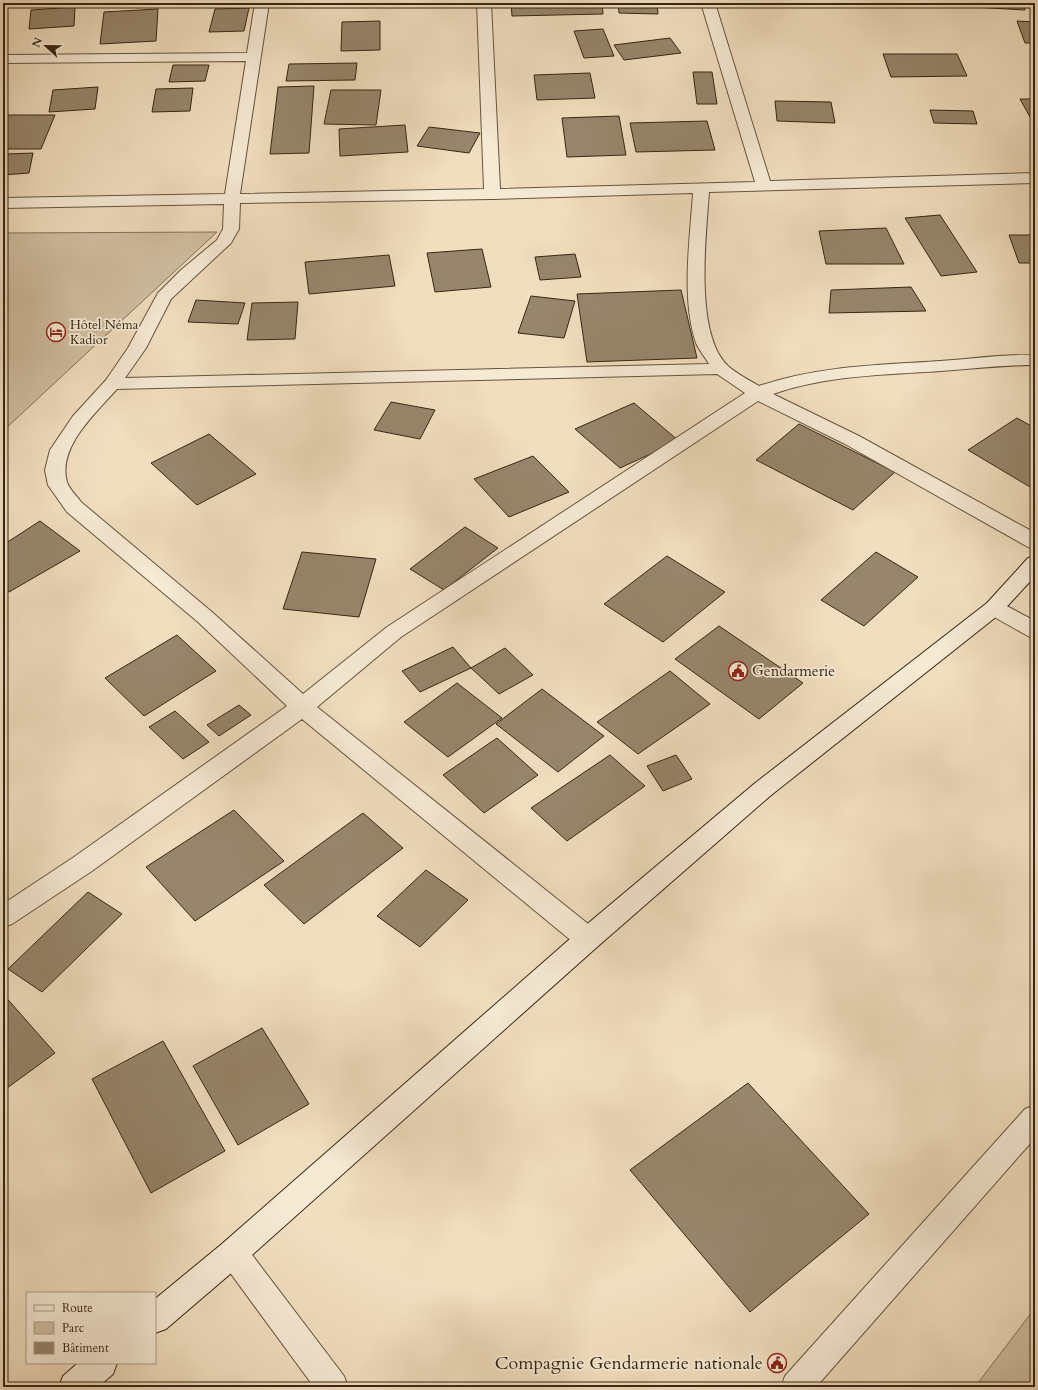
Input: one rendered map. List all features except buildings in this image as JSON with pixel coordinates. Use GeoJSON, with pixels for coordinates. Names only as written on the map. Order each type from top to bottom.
{"type":"FeatureCollection","features":[{"type":"Feature","properties":{"kind":"street"},"geometry":{"type":"LineString","coordinates":[[262,3],[232,198],[231,229],[223,243],[187,274],[164,297],[150,326],[112,384],[80,420],[59,450],[55,470],[58,485],[74,507],[205,617],[302,707],[588,939]]}},
{"type":"Feature","properties":{"kind":"street"},"geometry":{"type":"LineString","coordinates":[[484,3],[492,194]]}},
{"type":"Feature","properties":{"kind":"street"},"geometry":{"type":"LineString","coordinates":[[708,3],[763,184]]}},
{"type":"Feature","properties":{"kind":"street"},"geometry":{"type":"LineString","coordinates":[[3,59],[254,57]]}},
{"type":"Feature","properties":{"kind":"street"},"geometry":{"type":"LineString","coordinates":[[3,203],[492,194],[701,188],[763,184],[1035,178]]}},
{"type":"Feature","properties":{"kind":"street"},"geometry":{"type":"LineString","coordinates":[[701,188],[696,272],[698,316],[705,344],[721,369],[757,393],[852,440],[1035,542]]}},
{"type":"Feature","properties":{"kind":"street"},"geometry":{"type":"LineString","coordinates":[[3,917],[83,864],[302,707],[394,632],[757,393],[803,378],[882,370],[1035,360]]}},
{"type":"Feature","properties":{"kind":"street"},"geometry":{"type":"LineString","coordinates":[[112,384],[721,369]]}},
{"type":"Feature","properties":{"kind":"street"},"geometry":{"type":"LineString","coordinates":[[156,1317],[233,1252],[588,939],[762,790],[994,608],[1035,563]]}},
{"type":"Feature","properties":{"kind":"street"},"geometry":{"type":"LineString","coordinates":[[994,608],[1035,631]]}},
{"type":"Feature","properties":{"kind":"street"},"geometry":{"type":"LineString","coordinates":[[796,1387],[1035,1118]]}},
{"type":"Feature","properties":{"kind":"street"},"geometry":{"type":"LineString","coordinates":[[233,1252],[333,1387]]}},
{"type":"Feature","properties":{"kind":"street"},"geometry":{"type":"LineString","coordinates":[[74,1387],[101,1364]]}},
{"type":"Feature","properties":{"kind":"green space","name":"Hôtel Néma Kadior"},"geometry":{"type":"Polygon","coordinates":[[[217,232],[3,431],[3,233],[217,232]]]}},
{"type":"Feature","properties":{"kind":"green space"},"geometry":{"type":"Polygon","coordinates":[[[1035,1308],[1035,1387],[975,1387],[1035,1308]]]}},
{"type":"Feature","properties":{"kind":"place","name":"Hôtel Néma Kadior"},"geometry":{"type":"Point","coordinates":[56,332]}},
{"type":"Feature","properties":{"kind":"place","name":"Gendarmerie"},"geometry":{"type":"Point","coordinates":[738,671]}},
{"type":"Feature","properties":{"kind":"place","name":"Compagnie Gendarmerie nationale"},"geometry":{"type":"Point","coordinates":[777,1363]}}]}
